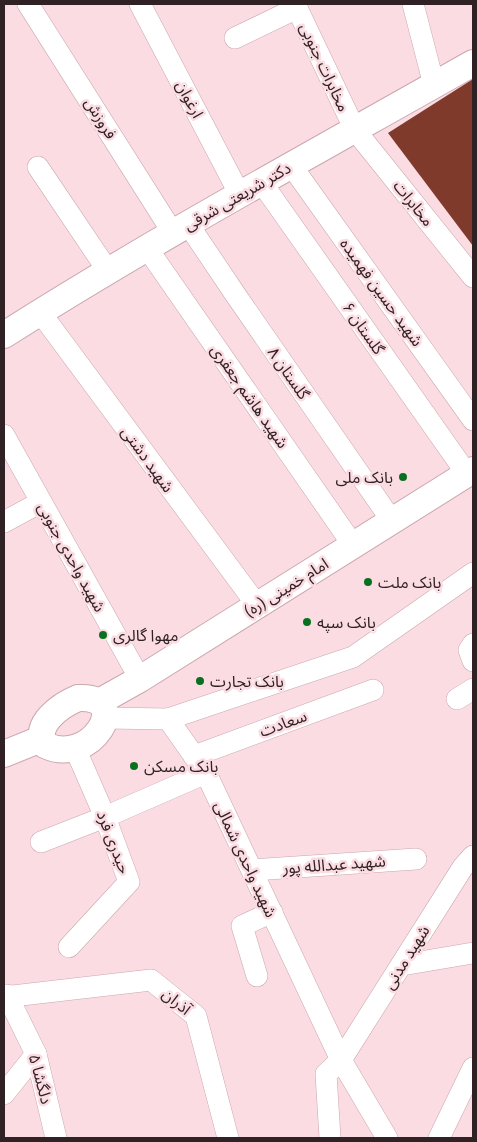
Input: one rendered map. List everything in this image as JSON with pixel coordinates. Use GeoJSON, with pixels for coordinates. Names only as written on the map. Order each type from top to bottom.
{"type":"FeatureCollection","features":[{"type":"Feature","properties":{"kind":"main road","name":"دکتر شریعتی شرقی"},"geometry":{"type":"LineString","coordinates":[[4,335],[147,248],[473,63]]}},
{"type":"Feature","properties":{"kind":"main road","name":"امام خمینی (ره)"},"geometry":{"type":"LineString","coordinates":[[102,710],[140,679],[470,472]]}},
{"type":"Feature","properties":{"kind":"main road"},"geometry":{"type":"LineString","coordinates":[[78,698],[88,698],[102,710],[91,738],[86,744],[61,750],[45,745],[41,739],[45,723],[69,702],[78,698]]}},
{"type":"Feature","properties":{"kind":"main road"},"geometry":{"type":"LineString","coordinates":[[4,754],[41,739]]}},
{"type":"Feature","properties":{"kind":"street","name":"فروزش"},"geometry":{"type":"LineString","coordinates":[[28,4],[181,229]]}},
{"type":"Feature","properties":{"kind":"street","name":"ارغوان"},"geometry":{"type":"LineString","coordinates":[[140,4],[240,195]]}},
{"type":"Feature","properties":{"kind":"street"},"geometry":{"type":"LineString","coordinates":[[413,4],[434,85]]}},
{"type":"Feature","properties":{"kind":"street"},"geometry":{"type":"LineString","coordinates":[[235,38],[296,6]]}},
{"type":"Feature","properties":{"kind":"street","name":"مخابرات جنوبی"},"geometry":{"type":"LineString","coordinates":[[296,6],[356,130]]}},
{"type":"Feature","properties":{"kind":"street","name":"مخابرات"},"geometry":{"type":"LineString","coordinates":[[356,130],[473,277]]}},
{"type":"Feature","properties":{"kind":"street","name":"شهيد حسین فهمیده"},"geometry":{"type":"LineString","coordinates":[[291,165],[473,420]]}},
{"type":"Feature","properties":{"kind":"street"},"geometry":{"type":"LineString","coordinates":[[38,167],[108,271]]}},
{"type":"Feature","properties":{"kind":"street","name":"گلستان ۶"},"geometry":{"type":"LineString","coordinates":[[262,183],[470,472]]}},
{"type":"Feature","properties":{"kind":"street","name":"گلستان ۸"},"geometry":{"type":"LineString","coordinates":[[181,229],[235,294],[392,521]]}},
{"type":"Feature","properties":{"kind":"street","name":"شهيد هاشم جعفری"},"geometry":{"type":"LineString","coordinates":[[147,248],[353,545]]}},
{"type":"Feature","properties":{"kind":"street","name":"شهید دشتی"},"geometry":{"type":"LineString","coordinates":[[40,312],[257,605]]}},
{"type":"Feature","properties":{"kind":"street","name":"شهید واحدی جنوبی"},"geometry":{"type":"LineString","coordinates":[[4,435],[140,679]]}},
{"type":"Feature","properties":{"kind":"street"},"geometry":{"type":"LineString","coordinates":[[4,522],[41,502]]}},
{"type":"Feature","properties":{"kind":"street"},"geometry":{"type":"LineString","coordinates":[[102,710],[168,719],[352,657],[473,573]]}},
{"type":"Feature","properties":{"kind":"street"},"geometry":{"type":"LineString","coordinates":[[473,644],[469,650],[473,661]]}},
{"type":"Feature","properties":{"kind":"street","name":"سعادت"},"geometry":{"type":"LineString","coordinates":[[194,756],[373,690]]}},
{"type":"Feature","properties":{"kind":"street","name":"شهید واحدی شمالی"},"geometry":{"type":"LineString","coordinates":[[168,719],[206,773],[342,1060],[387,1138]]}},
{"type":"Feature","properties":{"kind":"street","name":"حیدری فرد"},"geometry":{"type":"LineString","coordinates":[[69,947],[129,882],[105,817],[75,748]]}},
{"type":"Feature","properties":{"kind":"street"},"geometry":{"type":"LineString","coordinates":[[41,842],[105,817],[206,773]]}},
{"type":"Feature","properties":{"kind":"street","name":"شهيد مدنی"},"geometry":{"type":"LineString","coordinates":[[330,1138],[326,1074],[342,1060],[463,866],[473,856]]}},
{"type":"Feature","properties":{"kind":"street","name":"شهید عبدالله پور"},"geometry":{"type":"LineString","coordinates":[[252,870],[416,859]]}},
{"type":"Feature","properties":{"kind":"street"},"geometry":{"type":"LineString","coordinates":[[257,976],[242,926],[272,912]]}},
{"type":"Feature","properties":{"kind":"street"},"geometry":{"type":"LineString","coordinates":[[402,964],[473,953]]}},
{"type":"Feature","properties":{"kind":"street","name":"آذران"},"geometry":{"type":"LineString","coordinates":[[5,996],[151,980],[196,1016],[228,1138]]}},
{"type":"Feature","properties":{"kind":"street","name":"دلگشا ۵"},"geometry":{"type":"LineString","coordinates":[[5,996],[36,1054],[56,1138]]}},
{"type":"Feature","properties":{"kind":"street"},"geometry":{"type":"LineString","coordinates":[[4,1094],[36,1054]]}},
{"type":"Feature","properties":{"kind":"street"},"geometry":{"type":"LineString","coordinates":[[439,1138],[473,1068]]}},
{"type":"Feature","properties":{"kind":"building"},"geometry":{"type":"Polygon","coordinates":[[[473,79],[473,246],[388,133],[473,79]]]}},
{"type":"Feature","properties":{"kind":"place","name":"بانک ملی"},"geometry":{"type":"Point","coordinates":[403,477]}},
{"type":"Feature","properties":{"kind":"place","name":"بانک ملت"},"geometry":{"type":"Point","coordinates":[368,582]}},
{"type":"Feature","properties":{"kind":"place","name":"بانک سپه"},"geometry":{"type":"Point","coordinates":[307,622]}},
{"type":"Feature","properties":{"kind":"place","name":"مهوا گالری"},"geometry":{"type":"Point","coordinates":[103,635]}},
{"type":"Feature","properties":{"kind":"place","name":"بانک تجارت"},"geometry":{"type":"Point","coordinates":[200,681]}},
{"type":"Feature","properties":{"kind":"place","name":"بانک مسکن"},"geometry":{"type":"Point","coordinates":[134,766]}}]}
